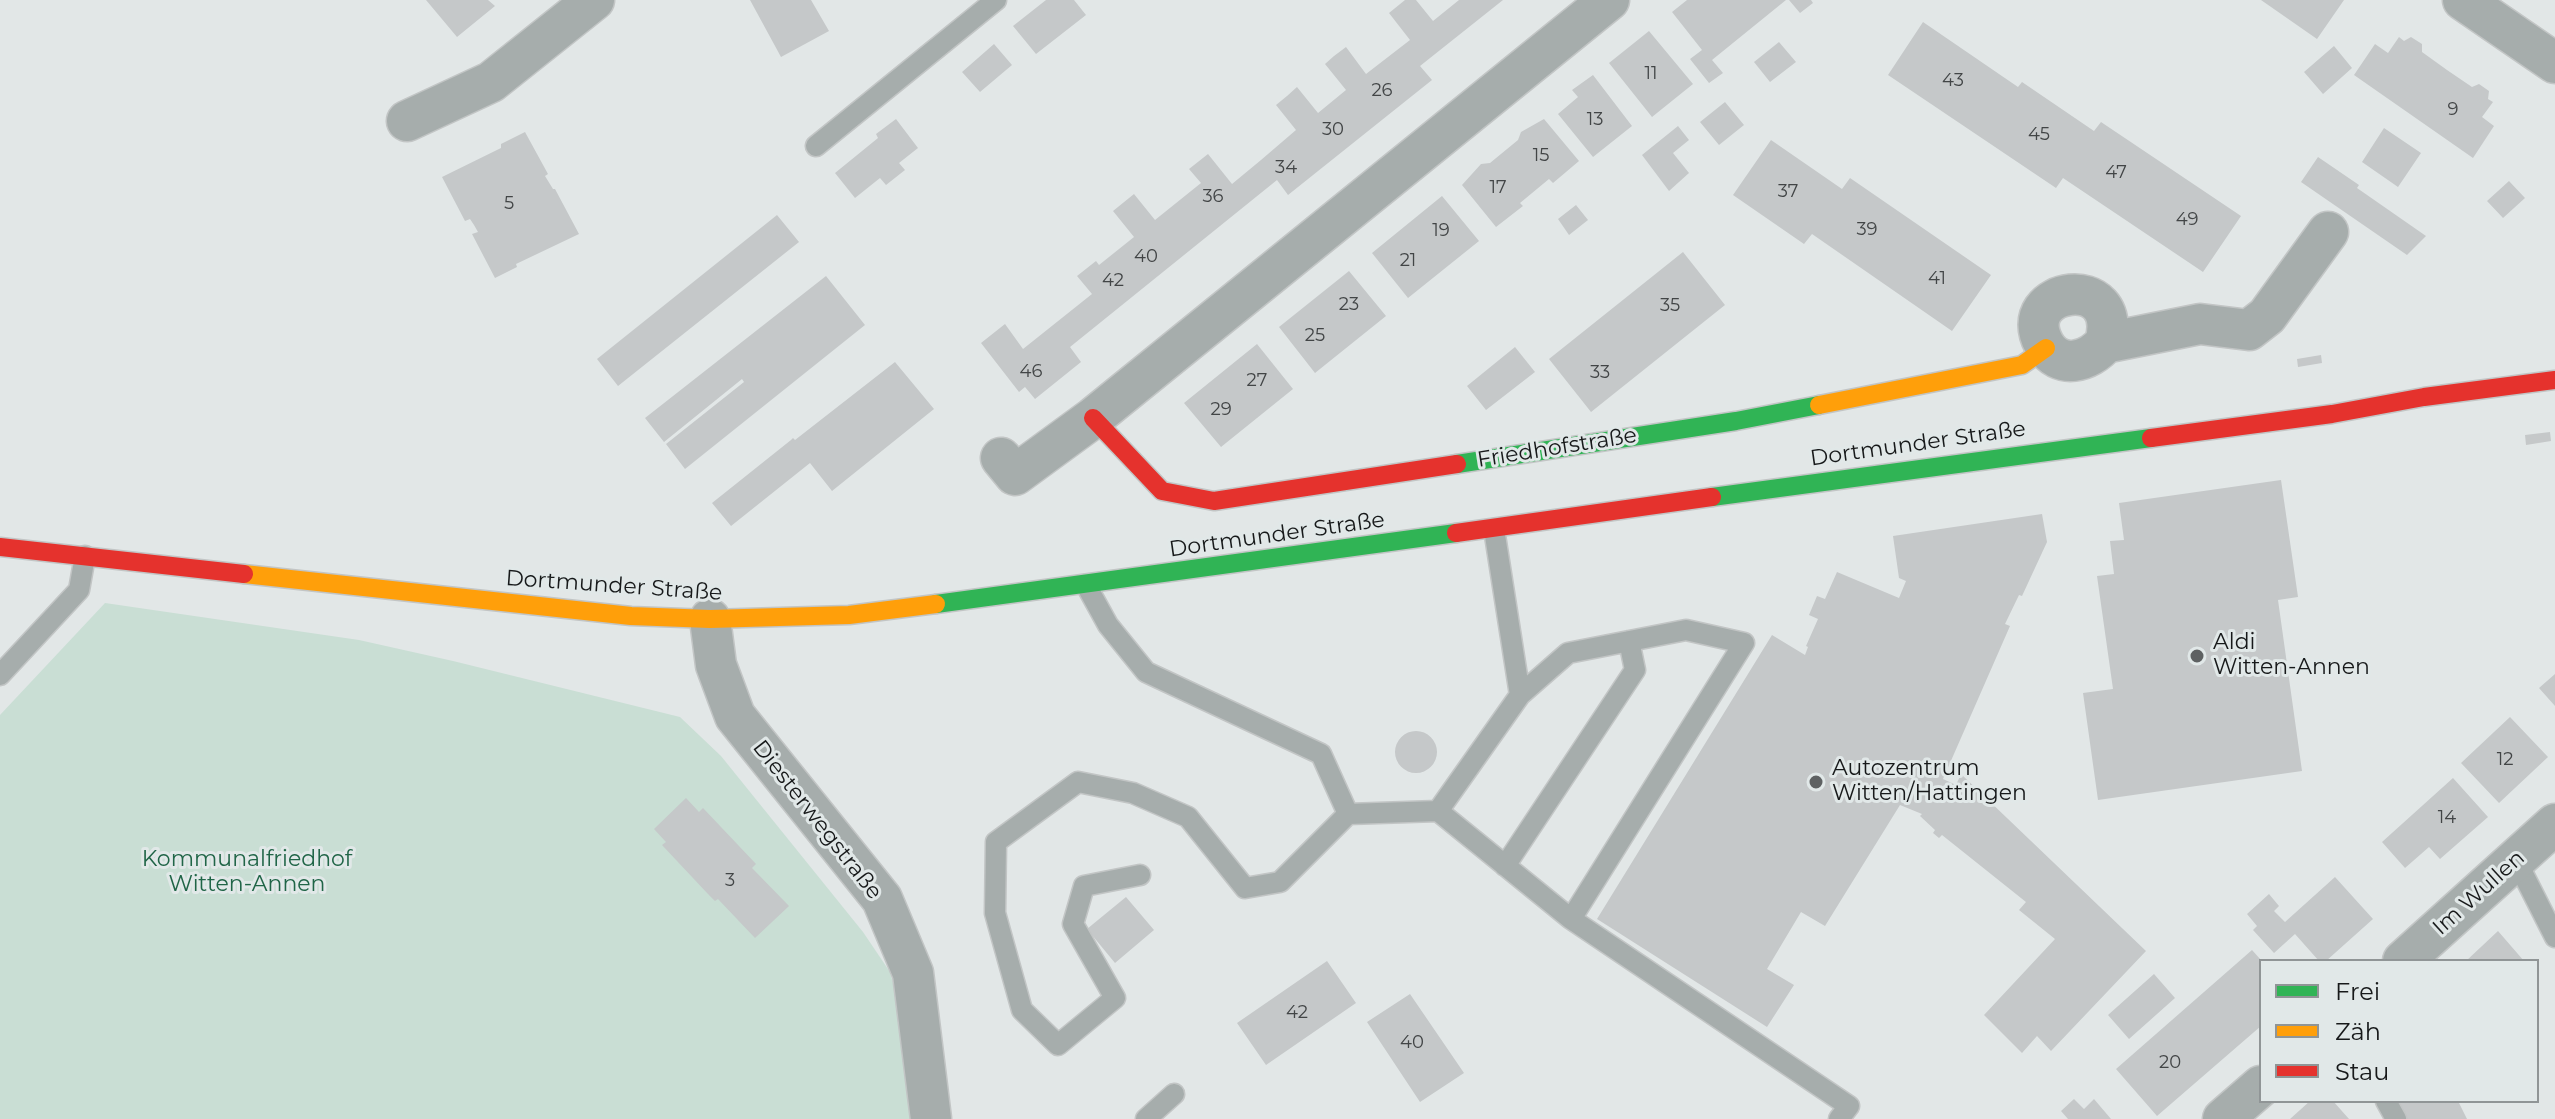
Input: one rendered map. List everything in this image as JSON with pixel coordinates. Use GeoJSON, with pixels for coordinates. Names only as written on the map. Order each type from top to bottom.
{"type":"FeatureCollection","features":[{"type":"Feature","properties":{"kind":"main road","name":"Friedhofstraße"},"geometry":{"type":"LineString","coordinates":[[1093,418],[1162,491],[1214,501],[1736,421],[2022,365],[2046,348]]}},
{"type":"Feature","properties":{"kind":"main road","name":"Dortmunder Straße"},"geometry":{"type":"LineString","coordinates":[[0,547],[631,616],[710,619],[849,615],[1494,529],[1864,475],[2332,414],[2424,397],[2555,380]]}},
{"type":"Feature","properties":{"kind":"street"},"geometry":{"type":"LineString","coordinates":[[407,121],[491,82],[594,0]]}},
{"type":"Feature","properties":{"kind":"street"},"geometry":{"type":"LineString","coordinates":[[1001,458],[1015,475],[1093,418],[1609,0]]}},
{"type":"Feature","properties":{"kind":"street"},"geometry":{"type":"LineString","coordinates":[[2463,0],[2555,63]]}},
{"type":"Feature","properties":{"kind":"street"},"geometry":{"type":"LineString","coordinates":[[2105,343],[2200,324],[2249,330],[2267,316],[2328,232]]}},
{"type":"Feature","properties":{"kind":"street"},"geometry":{"type":"LineString","coordinates":[[2080,293],[2092,298],[2107,318],[2105,343],[2096,354],[2084,361],[2070,362],[2057,358],[2046,348],[2040,336],[2044,309],[2054,299],[2067,294],[2080,293]]}},
{"type":"Feature","properties":{"kind":"street","name":"Diesterwegstraße"},"geometry":{"type":"LineString","coordinates":[[710,619],[716,665],[735,716],[882,899],[913,973],[931,1119]]}},
{"type":"Feature","properties":{"kind":"street","name":"Im Wullen"},"geometry":{"type":"LineString","coordinates":[[2405,959],[2555,824]]}},
{"type":"Feature","properties":{"kind":"street"},"geometry":{"type":"LineString","coordinates":[[2223,1119],[2259,1088]]}},
{"type":"Feature","properties":{"kind":"lane"},"geometry":{"type":"LineString","coordinates":[[816,146],[996,0]]}},
{"type":"Feature","properties":{"kind":"lane"},"geometry":{"type":"LineString","coordinates":[[1494,529],[1520,695]]}},
{"type":"Feature","properties":{"kind":"lane"},"geometry":{"type":"LineString","coordinates":[[0,675],[79,590],[85,556]]}},
{"type":"Feature","properties":{"kind":"lane"},"geometry":{"type":"LineString","coordinates":[[1086,585],[1108,625],[1146,672],[1321,754],[1348,814]]}},
{"type":"Feature","properties":{"kind":"lane"},"geometry":{"type":"LineString","coordinates":[[1438,811],[1520,695],[1568,653],[1686,630],[1744,643],[1571,919]]}},
{"type":"Feature","properties":{"kind":"lane"},"geometry":{"type":"LineString","coordinates":[[1505,866],[1635,670],[1629,641]]}},
{"type":"Feature","properties":{"kind":"lane"},"geometry":{"type":"LineString","coordinates":[[1140,875],[1084,886],[1073,924],[1115,998],[1058,1045],[1022,1010],[995,913],[996,842],[1078,782],[1133,793],[1188,817],[1245,888],[1280,882],[1348,814],[1438,811],[1571,919],[1849,1106],[1839,1119]]}},
{"type":"Feature","properties":{"kind":"lane"},"geometry":{"type":"LineString","coordinates":[[2516,860],[2555,937]]}},
{"type":"Feature","properties":{"kind":"lane"},"geometry":{"type":"LineString","coordinates":[[1146,1119],[1174,1094]]}},
{"type":"Feature","properties":{"kind":"green space","name":"Kommunalfriedhof Witten-Annen"},"geometry":{"type":"Polygon","coordinates":[[[105,603],[359,640],[680,717],[721,756],[863,932],[890,972],[897,997],[913,1119],[0,1119],[0,715],[105,603]]]}},
{"type":"Feature","properties":{"kind":"building"},"geometry":{"type":"Polygon","coordinates":[[[426,0],[488,0],[495,6],[457,37],[426,0]]]}},
{"type":"Feature","properties":{"kind":"building"},"geometry":{"type":"Polygon","coordinates":[[[750,0],[811,0],[829,31],[781,57],[750,0]]]}},
{"type":"Feature","properties":{"kind":"building"},"geometry":{"type":"Polygon","coordinates":[[[1046,0],[1074,0],[1086,15],[1036,54],[1013,26],[1046,0]]]}},
{"type":"Feature","properties":{"kind":"building"},"geometry":{"type":"Polygon","coordinates":[[[1405,0],[1416,0],[1433,21],[1459,0],[1503,0],[1420,66],[1432,80],[1288,195],[1277,180],[1070,347],[1081,362],[1035,399],[1025,387],[1019,392],[981,343],[1005,324],[1023,349],[1092,294],[1077,276],[1096,261],[1099,265],[1134,237],[1113,211],[1134,194],[1155,220],[1201,183],[1189,169],[1208,154],[1232,184],[1296,130],[1276,105],[1297,87],[1318,113],[1346,90],[1325,64],[1334,56],[1346,47],[1366,74],[1410,40],[1389,13],[1405,0]]]}},
{"type":"Feature","properties":{"kind":"building"},"geometry":{"type":"Polygon","coordinates":[[[1687,0],[1786,0],[1712,60],[1723,73],[1709,83],[1690,59],[1702,50],[1672,12],[1687,0]]]}},
{"type":"Feature","properties":{"kind":"building"},"geometry":{"type":"Polygon","coordinates":[[[1789,0],[1811,0],[1813,3],[1800,13],[1789,0]]]}},
{"type":"Feature","properties":{"kind":"building"},"geometry":{"type":"Polygon","coordinates":[[[2261,0],[2344,0],[2317,39],[2261,0]]]}},
{"type":"Feature","properties":{"kind":"building"},"geometry":{"type":"Polygon","coordinates":[[[1923,22],[2018,87],[2022,82],[2094,131],[2101,122],[2241,216],[2203,272],[2063,178],[2056,188],[1888,75],[1923,22]]]}},
{"type":"Feature","properties":{"kind":"building"},"geometry":{"type":"Polygon","coordinates":[[[1649,31],[1693,84],[1652,117],[1609,63],[1649,31]]]}},
{"type":"Feature","properties":{"kind":"building"},"geometry":{"type":"Polygon","coordinates":[[[2399,37],[2404,41],[2411,37],[2422,44],[2422,52],[2447,70],[2472,87],[2479,84],[2489,91],[2488,99],[2493,102],[2482,117],[2494,126],[2473,158],[2354,75],[2375,44],[2388,53],[2399,37]]]}},
{"type":"Feature","properties":{"kind":"building"},"geometry":{"type":"Polygon","coordinates":[[[1779,42],[1796,62],[1770,82],[1754,62],[1779,42]]]}},
{"type":"Feature","properties":{"kind":"building"},"geometry":{"type":"Polygon","coordinates":[[[994,44],[1012,65],[980,92],[962,72],[994,44]]]}},
{"type":"Feature","properties":{"kind":"building"},"geometry":{"type":"Polygon","coordinates":[[[2334,46],[2352,68],[2323,94],[2304,72],[2334,46]]]}},
{"type":"Feature","properties":{"kind":"building"},"geometry":{"type":"Polygon","coordinates":[[[1593,75],[1632,126],[1593,157],[1558,114],[1578,97],[1572,90],[1593,75]]]}},
{"type":"Feature","properties":{"kind":"building"},"geometry":{"type":"Polygon","coordinates":[[[1725,102],[1744,125],[1719,145],[1700,122],[1725,102]]]}},
{"type":"Feature","properties":{"kind":"building"},"geometry":{"type":"Polygon","coordinates":[[[896,119],[918,148],[899,163],[905,170],[886,185],[880,178],[855,198],[835,173],[896,119]]]}},
{"type":"Feature","properties":{"kind":"building"},"geometry":{"type":"Polygon","coordinates":[[[1544,119],[1579,161],[1553,183],[1549,179],[1520,203],[1523,206],[1496,227],[1462,185],[1481,164],[1490,163],[1518,140],[1521,132],[1544,119]]]}},
{"type":"Feature","properties":{"kind":"building"},"geometry":{"type":"Polygon","coordinates":[[[1678,126],[1689,140],[1673,153],[1689,173],[1669,191],[1642,155],[1678,126]]]}},
{"type":"Feature","properties":{"kind":"building"},"geometry":{"type":"Polygon","coordinates":[[[2384,128],[2421,153],[2398,187],[2362,162],[2384,128]]]}},
{"type":"Feature","properties":{"kind":"building"},"geometry":{"type":"Polygon","coordinates":[[[525,132],[548,174],[545,176],[579,234],[516,264],[517,267],[495,278],[472,234],[478,232],[470,219],[465,221],[442,177],[501,148],[501,144],[525,132]]]}},
{"type":"Feature","properties":{"kind":"building"},"geometry":{"type":"Polygon","coordinates":[[[1771,140],[1842,189],[1850,178],[1991,275],[1952,331],[1812,234],[1804,244],[1733,195],[1771,140]]]}},
{"type":"Feature","properties":{"kind":"building"},"geometry":{"type":"Polygon","coordinates":[[[2318,157],[2426,236],[2407,255],[2301,182],[2318,157]]]}},
{"type":"Feature","properties":{"kind":"building"},"geometry":{"type":"Polygon","coordinates":[[[2509,181],[2525,198],[2503,218],[2487,201],[2509,181]]]}},
{"type":"Feature","properties":{"kind":"building"},"geometry":{"type":"Polygon","coordinates":[[[1442,196],[1479,241],[1408,298],[1372,253],[1442,196]]]}},
{"type":"Feature","properties":{"kind":"building"},"geometry":{"type":"Polygon","coordinates":[[[1576,205],[1588,220],[1569,235],[1558,219],[1576,205]]]}},
{"type":"Feature","properties":{"kind":"building"},"geometry":{"type":"Polygon","coordinates":[[[777,215],[799,242],[618,386],[597,359],[777,215]]]}},
{"type":"Feature","properties":{"kind":"building"},"geometry":{"type":"Polygon","coordinates":[[[1683,252],[1725,305],[1591,412],[1549,359],[1683,252]]]}},
{"type":"Feature","properties":{"kind":"building"},"geometry":{"type":"Polygon","coordinates":[[[1349,271],[1386,316],[1315,373],[1279,327],[1349,271]]]}},
{"type":"Feature","properties":{"kind":"building"},"geometry":{"type":"Polygon","coordinates":[[[826,276],[865,325],[685,469],[666,444],[744,382],[742,379],[664,442],[645,418],[826,276]]]}},
{"type":"Feature","properties":{"kind":"building"},"geometry":{"type":"Polygon","coordinates":[[[1257,344],[1293,389],[1221,447],[1184,403],[1257,344]]]}},
{"type":"Feature","properties":{"kind":"building"},"geometry":{"type":"Polygon","coordinates":[[[1515,347],[1535,372],[1486,410],[1467,386],[1515,347]]]}},
{"type":"Feature","properties":{"kind":"building"},"geometry":{"type":"Polygon","coordinates":[[[2321,355],[2322,363],[2298,367],[2297,359],[2321,355]]]}},
{"type":"Feature","properties":{"kind":"building"},"geometry":{"type":"Polygon","coordinates":[[[895,362],[934,409],[832,491],[810,463],[731,526],[712,503],[895,362]]]}},
{"type":"Feature","properties":{"kind":"building"},"geometry":{"type":"Polygon","coordinates":[[[2550,432],[2551,441],[2526,445],[2525,435],[2550,432]]]}},
{"type":"Feature","properties":{"kind":"building","name":"Aldi Witten-Annen"},"geometry":{"type":"Polygon","coordinates":[[[2281,480],[2298,597],[2278,600],[2302,771],[2098,800],[2083,693],[2113,689],[2097,576],[2114,574],[2110,541],[2124,540],[2119,503],[2281,480]]]}},
{"type":"Feature","properties":{"kind":"building","name":"Autozentrum Witten/Hattingen"},"geometry":{"type":"Polygon","coordinates":[[[2042,514],[2047,542],[2005,624],[2010,626],[1943,779],[1956,785],[1961,774],[2146,951],[2051,1051],[2037,1036],[2022,1053],[1984,1015],[2055,939],[2019,910],[2026,902],[1942,835],[1939,838],[1933,833],[1935,830],[1920,816],[1922,814],[1900,805],[1825,926],[1801,912],[1767,969],[1794,985],[1767,1027],[1597,919],[1772,635],[1805,655],[1818,619],[1809,615],[1817,596],[1825,599],[1837,572],[1899,598],[1906,581],[1899,578],[1893,536],[2042,514]]]}},
{"type":"Feature","properties":{"kind":"building"},"geometry":{"type":"Polygon","coordinates":[[[2555,674],[2555,706],[2539,688],[2555,674]]]}},
{"type":"Feature","properties":{"kind":"building"},"geometry":{"type":"Polygon","coordinates":[[[2510,717],[2548,757],[2499,803],[2461,763],[2510,717]]]}},
{"type":"Feature","properties":{"kind":"building"},"geometry":{"type":"Polygon","coordinates":[[[1416,731],[1431,737],[1437,752],[1431,767],[1416,773],[1401,767],[1395,752],[1401,737],[1416,731]]]}},
{"type":"Feature","properties":{"kind":"building"},"geometry":{"type":"Polygon","coordinates":[[[2453,778],[2488,817],[2440,859],[2429,847],[2405,868],[2382,842],[2453,778]]]}},
{"type":"Feature","properties":{"kind":"building"},"geometry":{"type":"Polygon","coordinates":[[[686,798],[699,812],[703,808],[756,864],[752,868],[789,906],[755,938],[662,845],[666,842],[654,829],[686,798]]]}},
{"type":"Feature","properties":{"kind":"building"},"geometry":{"type":"Polygon","coordinates":[[[2335,877],[2373,919],[2328,959],[2317,959],[2295,934],[2274,953],[2253,930],[2257,926],[2247,914],[2269,894],[2279,906],[2274,911],[2285,922],[2335,877]]]}},
{"type":"Feature","properties":{"kind":"building"},"geometry":{"type":"Polygon","coordinates":[[[1126,897],[1154,930],[1115,963],[1087,929],[1126,897]]]}},
{"type":"Feature","properties":{"kind":"building"},"geometry":{"type":"Polygon","coordinates":[[[2498,931],[2522,959],[2468,959],[2498,931]]]}},
{"type":"Feature","properties":{"kind":"building"},"geometry":{"type":"Polygon","coordinates":[[[2252,950],[2260,959],[2259,1028],[2157,1116],[2116,1069],[2252,950]]]}},
{"type":"Feature","properties":{"kind":"building"},"geometry":{"type":"Polygon","coordinates":[[[1327,961],[1356,1003],[1266,1065],[1237,1023],[1327,961]]]}},
{"type":"Feature","properties":{"kind":"building"},"geometry":{"type":"Polygon","coordinates":[[[2154,974],[2175,998],[2129,1039],[2108,1015],[2154,974]]]}},
{"type":"Feature","properties":{"kind":"building"},"geometry":{"type":"Polygon","coordinates":[[[1410,994],[1464,1073],[1420,1102],[1367,1022],[1410,994]]]}},
{"type":"Feature","properties":{"kind":"building"},"geometry":{"type":"Polygon","coordinates":[[[2074,1099],[2084,1109],[2094,1099],[2111,1119],[2068,1119],[2061,1111],[2074,1099]]]}},
{"type":"Feature","properties":{"kind":"building"},"geometry":{"type":"Polygon","coordinates":[[[2308,1103],[2335,1103],[2349,1119],[2290,1119],[2308,1103]]]}},
{"type":"Feature","properties":{"kind":"building"},"geometry":{"type":"Polygon","coordinates":[[[2397,1103],[2459,1103],[2467,1119],[2406,1119],[2397,1103]]]}},
{"type":"Feature","properties":{"kind":"traffic: fast"},"geometry":{"type":"LineString","coordinates":[[1457,464],[1736,421],[1819,405]]}},
{"type":"Feature","properties":{"kind":"traffic: fast"},"geometry":{"type":"LineString","coordinates":[[1712,497],[2151,438]]}},
{"type":"Feature","properties":{"kind":"traffic: fast"},"geometry":{"type":"LineString","coordinates":[[936,604],[1456,533]]}},
{"type":"Feature","properties":{"kind":"traffic: slow"},"geometry":{"type":"LineString","coordinates":[[1819,405],[2022,365],[2046,348]]}},
{"type":"Feature","properties":{"kind":"traffic: slow"},"geometry":{"type":"LineString","coordinates":[[244,574],[631,616],[710,619],[849,615],[936,604]]}},
{"type":"Feature","properties":{"kind":"traffic: jam"},"geometry":{"type":"LineString","coordinates":[[2151,438],[2555,380]]}},
{"type":"Feature","properties":{"kind":"traffic: jam"},"geometry":{"type":"LineString","coordinates":[[1093,418],[1162,491],[1214,501],[1457,464]]}},
{"type":"Feature","properties":{"kind":"traffic: jam"},"geometry":{"type":"LineString","coordinates":[[1456,533],[1712,497]]}},
{"type":"Feature","properties":{"kind":"traffic: jam"},"geometry":{"type":"LineString","coordinates":[[0,547],[244,574]]}},
{"type":"Feature","properties":{"kind":"place","name":"Aldi Witten-Annen"},"geometry":{"type":"Point","coordinates":[2197,656]}},
{"type":"Feature","properties":{"kind":"place","name":"Autozentrum Witten/Hattingen"},"geometry":{"type":"Point","coordinates":[1816,782]}}]}
